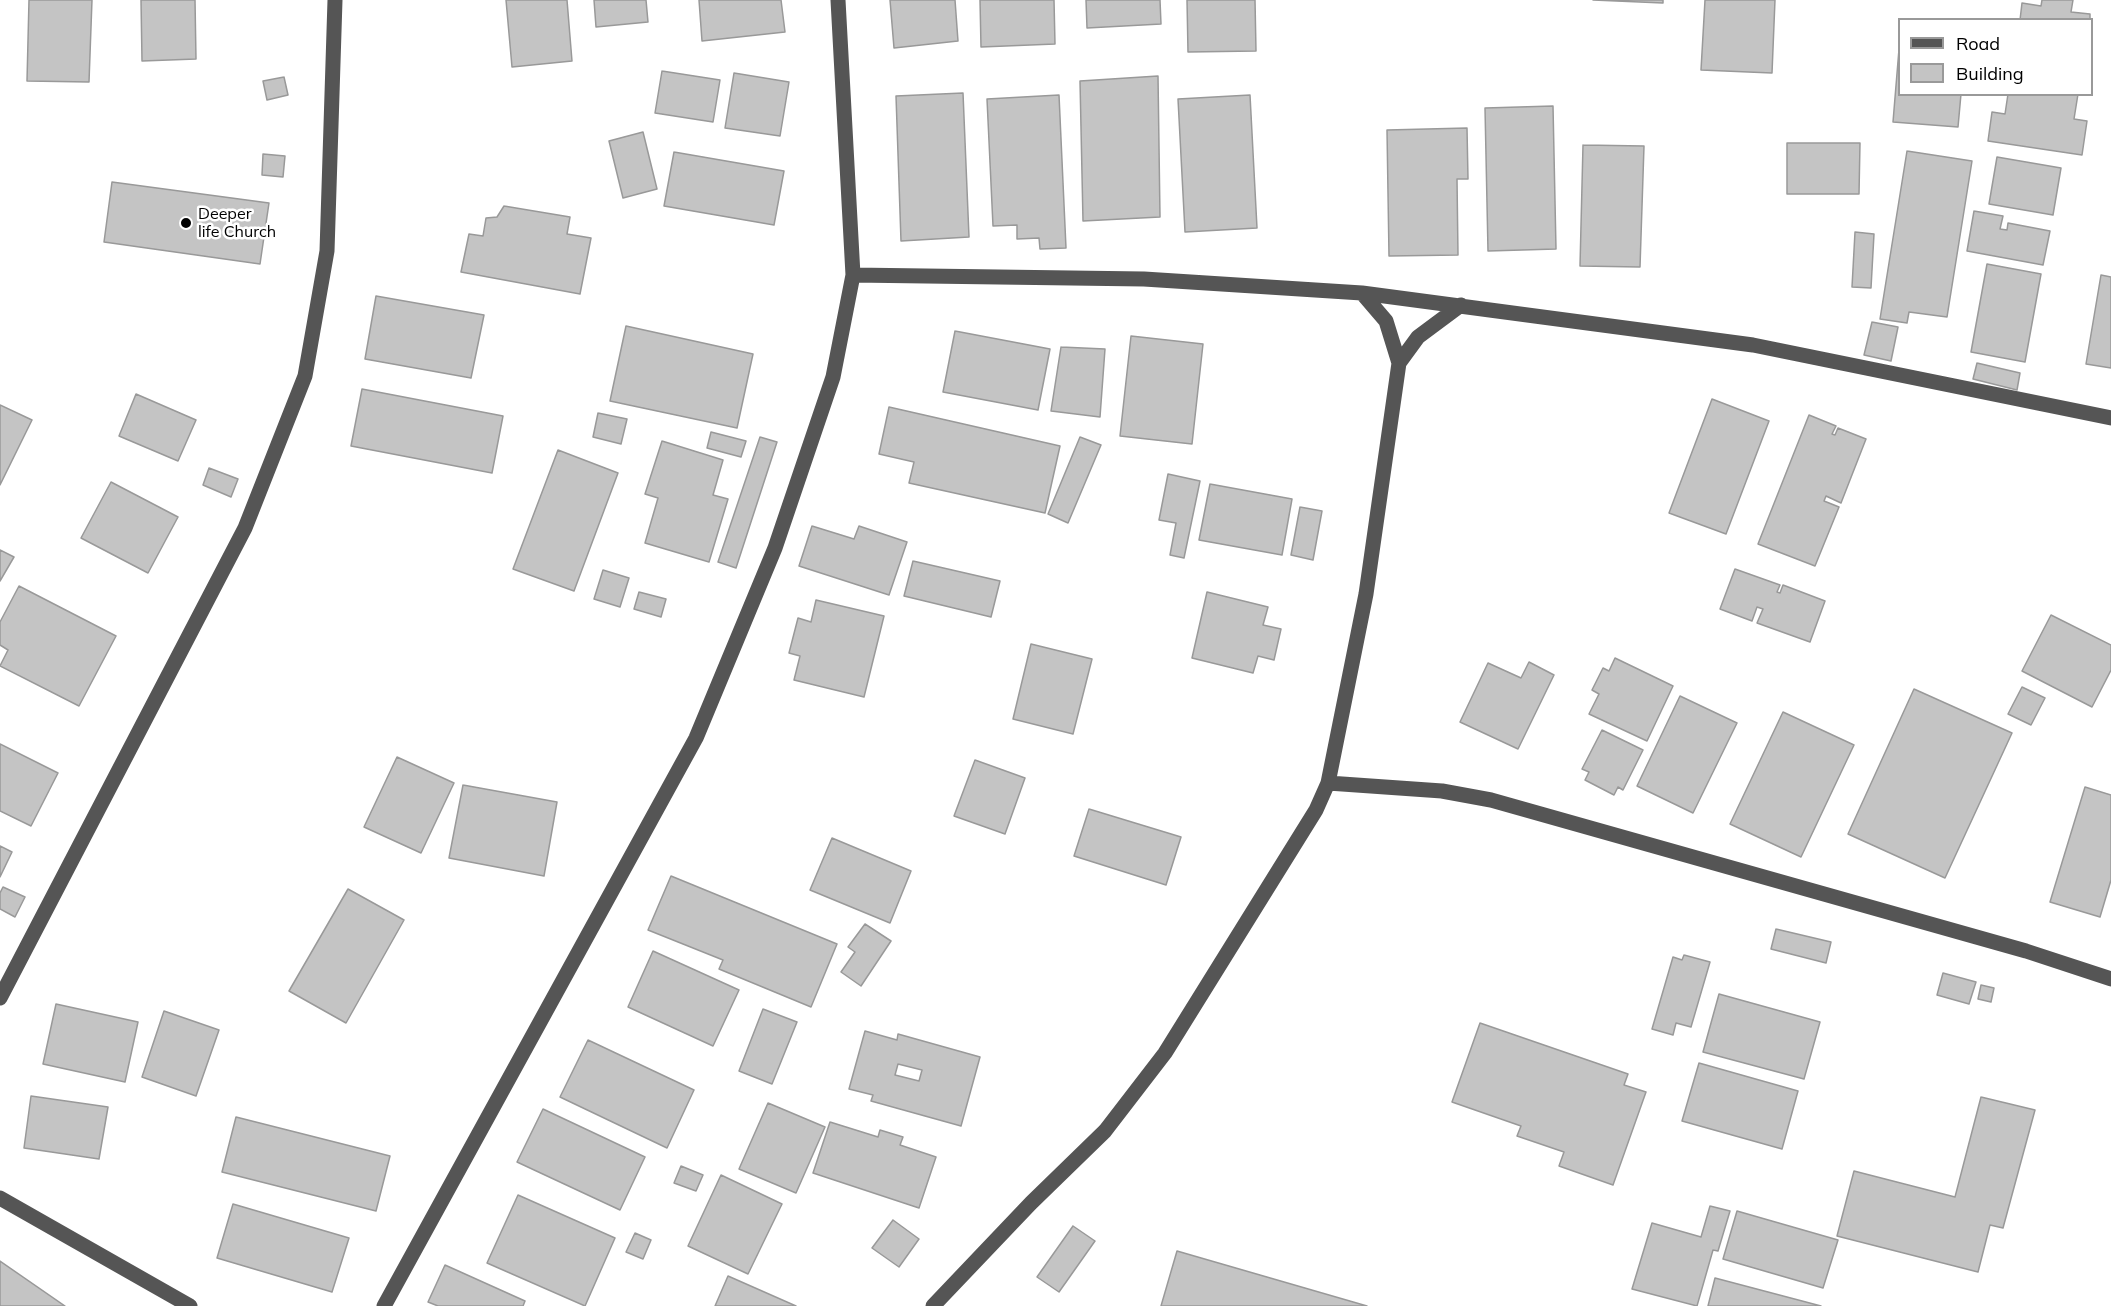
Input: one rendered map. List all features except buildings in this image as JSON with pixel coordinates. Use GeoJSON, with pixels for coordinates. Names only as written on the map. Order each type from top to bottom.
{"type":"FeatureCollection","features":[{"type":"Feature","properties":{"kind":"street"},"geometry":{"type":"LineString","coordinates":[[0,998],[245,528],[305,376],[327,250],[335,0]]}},
{"type":"Feature","properties":{"kind":"street"},"geometry":{"type":"LineString","coordinates":[[384,1306],[696,738],[775,548],[830,388],[853,275],[838,0]]}},
{"type":"Feature","properties":{"kind":"street"},"geometry":{"type":"LineString","coordinates":[[853,275],[1144,279],[1362,292],[1753,345],[2111,418]]}},
{"type":"Feature","properties":{"kind":"street"},"geometry":{"type":"LineString","coordinates":[[933,1306],[1030,1203],[1106,1131],[1165,1053],[1316,810],[1328,783],[1366,594],[1399,363],[1386,321],[1362,292]]}},
{"type":"Feature","properties":{"kind":"street"},"geometry":{"type":"LineString","coordinates":[[1399,363],[1418,337],[1461,304]]}},
{"type":"Feature","properties":{"kind":"street"},"geometry":{"type":"LineString","coordinates":[[1328,783],[1442,791],[1491,800],[2026,951],[2111,979]]}},
{"type":"Feature","properties":{"kind":"street"},"geometry":{"type":"LineString","coordinates":[[0,1198],[189,1306]]}},
{"type":"Feature","properties":{"kind":"place","name":"Deeper life Church"},"geometry":{"type":"Point","coordinates":[186,223]}}]}
